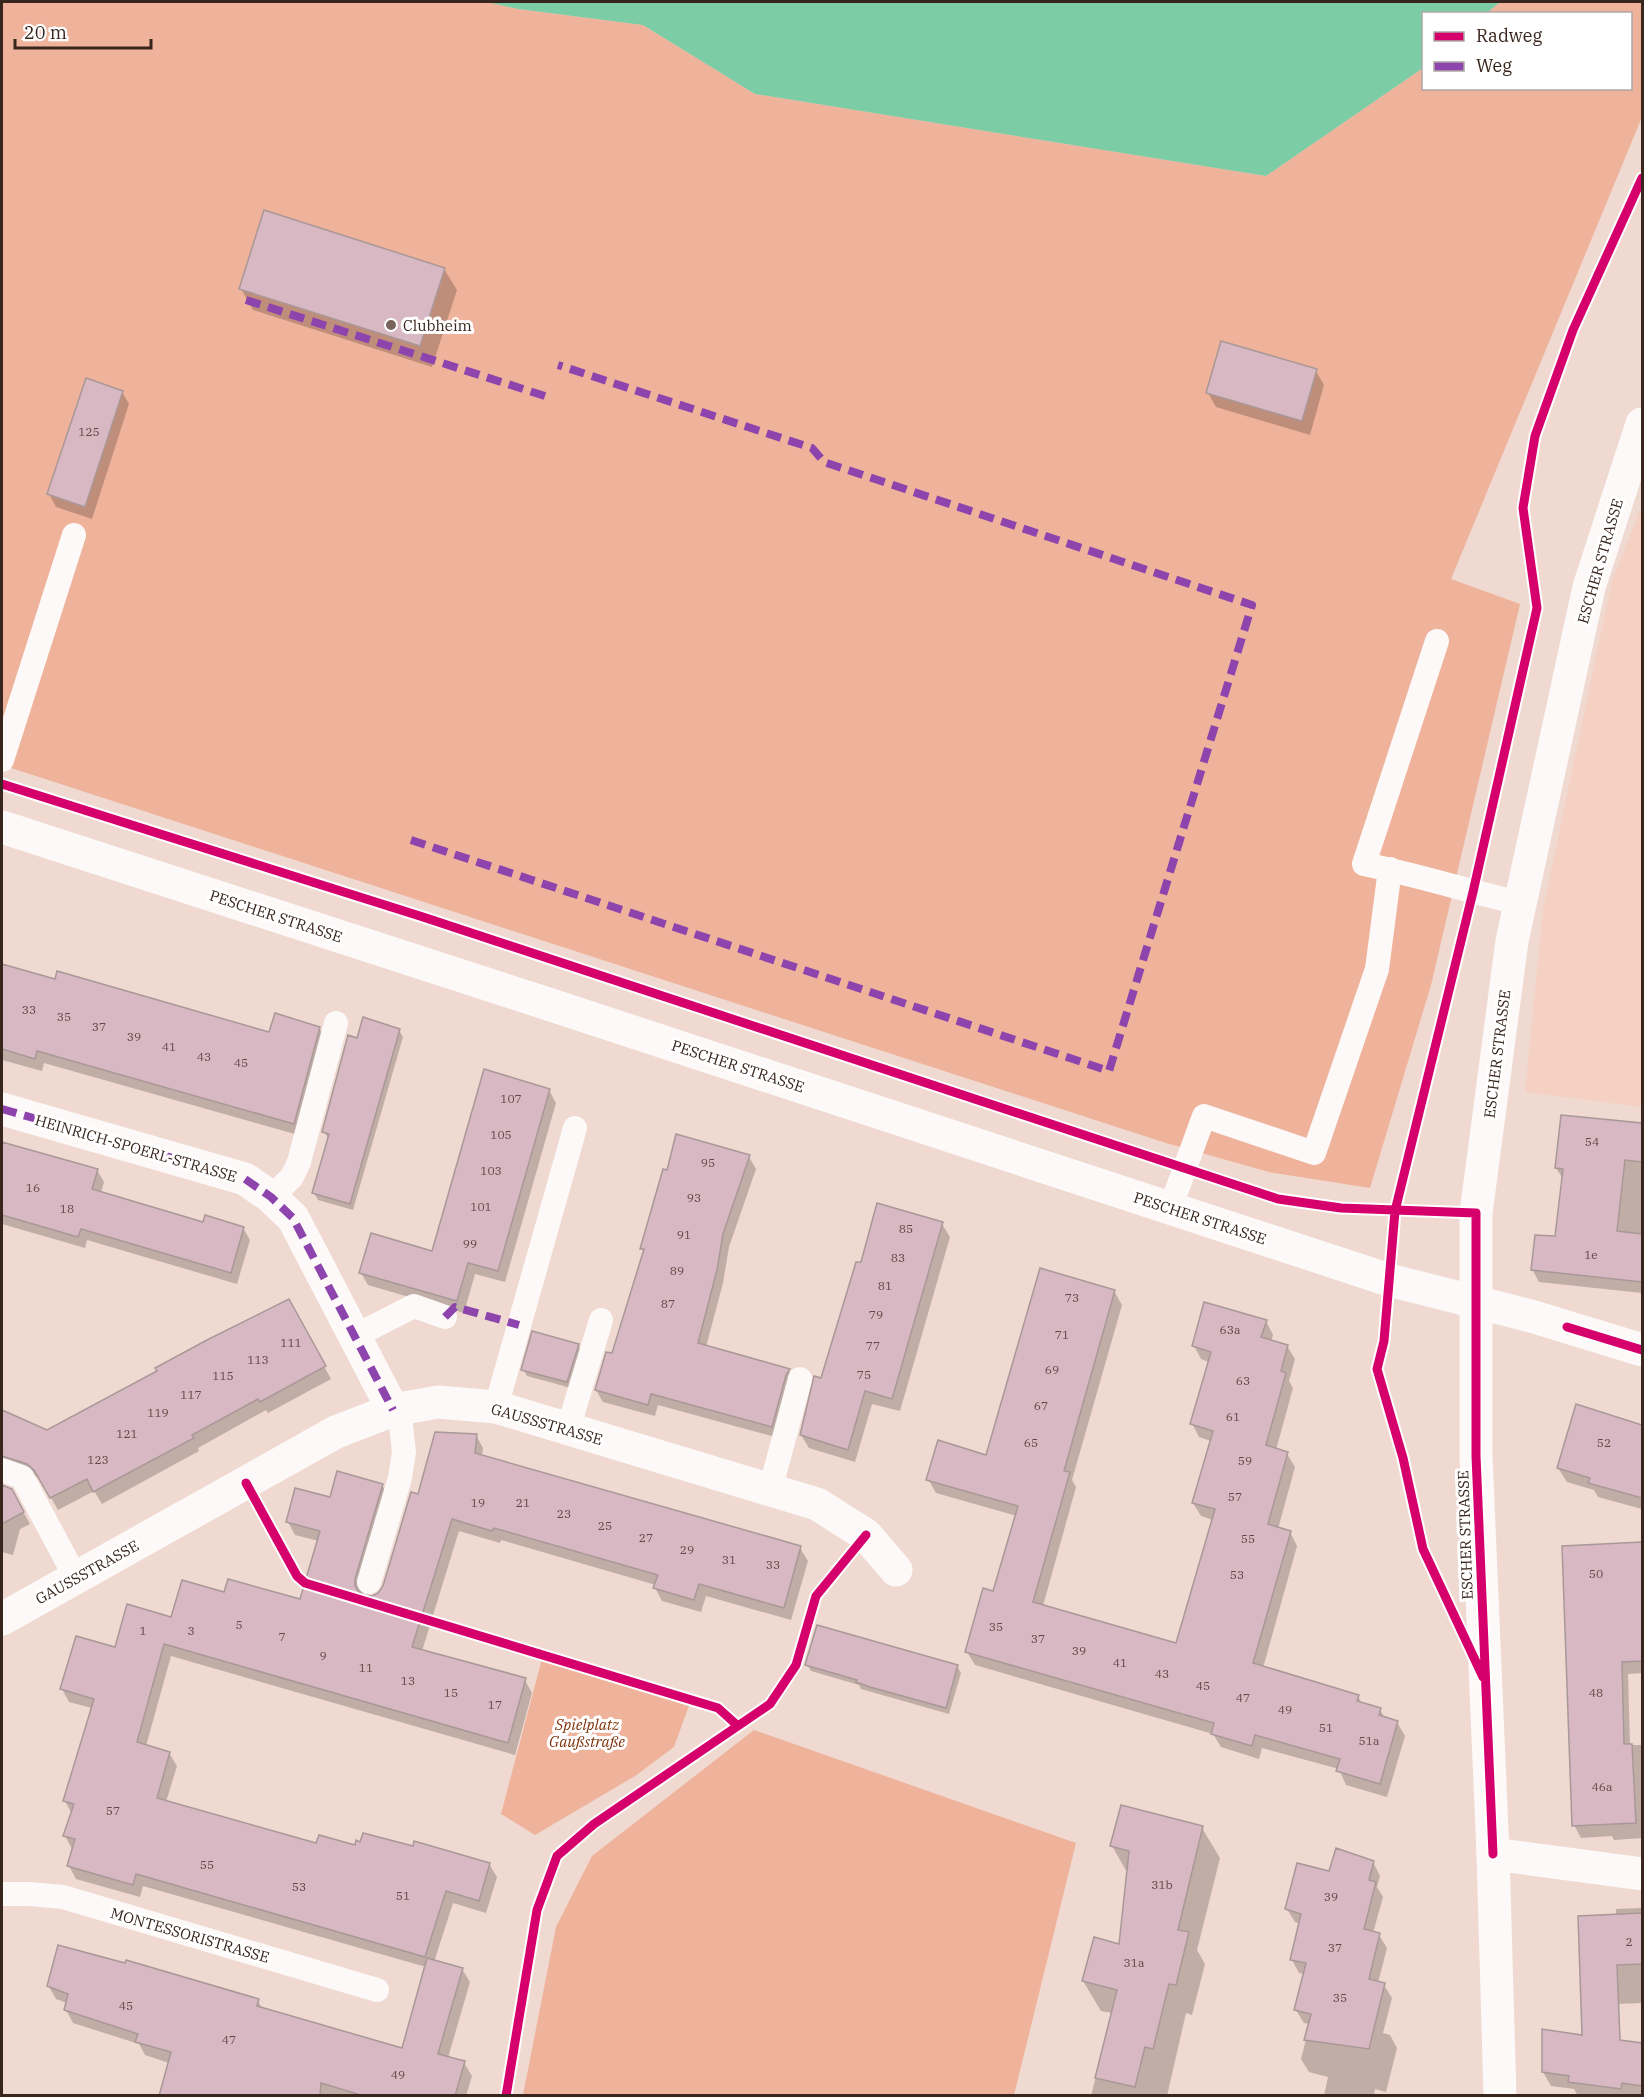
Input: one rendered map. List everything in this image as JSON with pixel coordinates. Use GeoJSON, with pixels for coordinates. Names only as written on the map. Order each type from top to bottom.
{"type":"FeatureCollection","features":[{"type":"Feature","properties":{"kind":"street","name":"ESCHER STRASSE"},"geometry":{"type":"LineString","coordinates":[[1500,2096],[1493,1854],[1476,1456],[1476,1213],[1512,941],[1589,587],[1642,424]]}},
{"type":"Feature","properties":{"kind":"street","name":"PESCHER STRASSE"},"geometry":{"type":"LineString","coordinates":[[2,827],[1389,1280],[1567,1327],[1642,1350]]}},
{"type":"Feature","properties":{"kind":"street","name":"HEINRICH-SPOERL-STRASSE"},"geometry":{"type":"LineString","coordinates":[[2,1109],[245,1179],[271,1197],[293,1218],[393,1410]]}},
{"type":"Feature","properties":{"kind":"street","name":"GAUSSSTRASSE"},"geometry":{"type":"LineString","coordinates":[[2,1619],[336,1432],[393,1410],[438,1402],[496,1407],[817,1504],[866,1535],[896,1570]]}},
{"type":"Feature","properties":{"kind":"street"},"geometry":{"type":"LineString","coordinates":[[1493,1854],[1642,1874]]}},
{"type":"Feature","properties":{"kind":"lane"},"geometry":{"type":"LineString","coordinates":[[2,760],[74,535]]}},
{"type":"Feature","properties":{"kind":"lane"},"geometry":{"type":"LineString","coordinates":[[1437,641],[1364,864],[1520,903]]}},
{"type":"Feature","properties":{"kind":"lane"},"geometry":{"type":"LineString","coordinates":[[1170,1209],[1204,1116],[1314,1153],[1377,969],[1390,869]]}},
{"type":"Feature","properties":{"kind":"lane"},"geometry":{"type":"LineString","coordinates":[[271,1197],[292,1177],[299,1162],[336,1023]]}},
{"type":"Feature","properties":{"kind":"lane"},"geometry":{"type":"LineString","coordinates":[[496,1407],[575,1128]]}},
{"type":"Feature","properties":{"kind":"lane"},"geometry":{"type":"LineString","coordinates":[[355,1336],[414,1306],[445,1317]]}},
{"type":"Feature","properties":{"kind":"lane"},"geometry":{"type":"LineString","coordinates":[[568,1429],[601,1320]]}},
{"type":"Feature","properties":{"kind":"lane"},"geometry":{"type":"LineString","coordinates":[[770,1490],[800,1379]]}},
{"type":"Feature","properties":{"kind":"lane"},"geometry":{"type":"LineString","coordinates":[[369,1581],[400,1478],[404,1452],[401,1425],[393,1410]]}},
{"type":"Feature","properties":{"kind":"lane"},"geometry":{"type":"LineString","coordinates":[[2,1470],[22,1478],[76,1578]]}},
{"type":"Feature","properties":{"kind":"lane","name":"MONTESSORISTRASSE"},"geometry":{"type":"LineString","coordinates":[[2,1894],[63,1897],[377,1990]]}},
{"type":"Feature","properties":{"kind":"shaded area"},"geometry":{"type":"Polygon","coordinates":[[[487,2],[1500,2],[1488,12],[1422,12],[1422,69],[1266,176],[755,94],[643,25],[518,9],[487,2]]]}},
{"type":"Feature","properties":{"kind":"shaded area"},"geometry":{"type":"Polygon","coordinates":[[[1642,505],[1642,1107],[1525,1092],[1543,909],[1612,581],[1642,505]]]}},
{"type":"Feature","properties":{"kind":"green space"},"geometry":{"type":"Polygon","coordinates":[[[2,2],[487,2],[518,9],[643,25],[755,94],[1266,176],[1422,69],[1422,90],[1632,90],[1632,12],[1488,12],[1500,2],[1642,2],[1642,117],[1451,579],[1520,604],[1431,985],[1370,1188],[1269,1172],[1166,1143],[2,765],[2,2]]]}},
{"type":"Feature","properties":{"kind":"green space","name":"Spielplatz Gaußstraße"},"geometry":{"type":"Polygon","coordinates":[[[543,1655],[691,1700],[674,1747],[635,1776],[535,1835],[501,1814],[543,1655]]]}},
{"type":"Feature","properties":{"kind":"green space"},"geometry":{"type":"Polygon","coordinates":[[[754,1730],[1076,1843],[1014,2095],[523,2095],[556,1927],[592,1856],[754,1730]]]}},
{"type":"Feature","properties":{"kind":"building"},"geometry":{"type":"Polygon","coordinates":[[[264,210],[445,268],[420,346],[239,289],[264,210]]]}},
{"type":"Feature","properties":{"kind":"building"},"geometry":{"type":"Polygon","coordinates":[[[1221,341],[1317,369],[1302,421],[1206,393],[1221,341]]]}},
{"type":"Feature","properties":{"kind":"building"},"geometry":{"type":"Polygon","coordinates":[[[86,378],[123,391],[85,507],[47,494],[86,378]]]}},
{"type":"Feature","properties":{"kind":"building"},"geometry":{"type":"Polygon","coordinates":[[[2,964],[55,979],[57,971],[269,1032],[275,1013],[320,1027],[294,1124],[37,1051],[35,1059],[2,1049],[2,964]]]}},
{"type":"Feature","properties":{"kind":"building"},"geometry":{"type":"Polygon","coordinates":[[[363,1017],[400,1029],[350,1204],[312,1193],[329,1134],[322,1132],[348,1035],[357,1038],[363,1017]]]}},
{"type":"Feature","properties":{"kind":"building"},"geometry":{"type":"Polygon","coordinates":[[[484,1069],[550,1089],[498,1271],[468,1263],[457,1301],[359,1273],[371,1233],[432,1251],[484,1069]]]}},
{"type":"Feature","properties":{"kind":"building"},"geometry":{"type":"Polygon","coordinates":[[[1561,1115],[1642,1123],[1642,1162],[1625,1160],[1617,1231],[1642,1234],[1642,1282],[1531,1270],[1535,1235],[1555,1236],[1563,1169],[1555,1168],[1561,1115]]]}},
{"type":"Feature","properties":{"kind":"building"},"geometry":{"type":"Polygon","coordinates":[[[676,1134],[750,1155],[723,1234],[717,1270],[698,1343],[790,1369],[786,1375],[772,1427],[651,1394],[648,1405],[595,1390],[606,1352],[612,1353],[644,1249],[640,1249],[663,1169],[667,1170],[676,1134]]]}},
{"type":"Feature","properties":{"kind":"building"},"geometry":{"type":"Polygon","coordinates":[[[2,1142],[98,1169],[92,1189],[203,1222],[205,1215],[244,1227],[231,1273],[81,1229],[78,1237],[2,1215],[2,1142]]]}},
{"type":"Feature","properties":{"kind":"building"},"geometry":{"type":"Polygon","coordinates":[[[877,1203],[943,1222],[892,1399],[865,1391],[848,1450],[800,1435],[814,1376],[821,1378],[856,1262],[861,1262],[877,1203]]]}},
{"type":"Feature","properties":{"kind":"building"},"geometry":{"type":"Polygon","coordinates":[[[1040,1268],[1115,1290],[1064,1471],[1070,1472],[1033,1602],[1176,1643],[1215,1509],[1192,1503],[1213,1431],[1190,1424],[1211,1352],[1192,1346],[1204,1302],[1267,1320],[1261,1337],[1288,1345],[1281,1371],[1286,1373],[1266,1445],[1288,1452],[1268,1524],[1291,1531],[1253,1663],[1359,1695],[1357,1701],[1381,1708],[1379,1715],[1398,1721],[1380,1784],[1336,1771],[1340,1759],[1255,1735],[1252,1746],[1211,1734],[1214,1723],[965,1652],[983,1588],[993,1591],[1018,1506],[926,1480],[938,1440],[986,1455],[1040,1268]]]}},
{"type":"Feature","properties":{"kind":"building"},"geometry":{"type":"Polygon","coordinates":[[[289,1299],[326,1366],[260,1402],[258,1399],[192,1435],[194,1438],[93,1492],[87,1479],[50,1498],[34,1470],[27,1464],[2,1456],[2,1410],[47,1430],[157,1371],[155,1368],[289,1299]]]}},
{"type":"Feature","properties":{"kind":"building"},"geometry":{"type":"Polygon","coordinates":[[[532,1331],[579,1344],[567,1382],[521,1370],[532,1331]]]}},
{"type":"Feature","properties":{"kind":"building"},"geometry":{"type":"Polygon","coordinates":[[[1576,1404],[1642,1425],[1642,1498],[1588,1483],[1590,1478],[1557,1468],[1576,1404]]]}},
{"type":"Feature","properties":{"kind":"building"},"geometry":{"type":"Polygon","coordinates":[[[435,1432],[477,1434],[475,1453],[801,1546],[784,1608],[699,1584],[694,1600],[653,1588],[658,1575],[494,1528],[492,1531],[452,1519],[412,1647],[526,1678],[508,1743],[164,1644],[137,1742],[170,1752],[157,1798],[316,1843],[319,1835],[355,1845],[356,1840],[360,1842],[363,1833],[413,1846],[414,1841],[490,1863],[479,1901],[446,1891],[425,1957],[136,1874],[133,1885],[67,1866],[75,1839],[63,1836],[74,1804],[63,1801],[94,1699],[60,1689],[76,1636],[115,1647],[127,1604],[171,1617],[182,1580],[224,1592],[228,1579],[300,1599],[320,1531],[286,1522],[295,1488],[330,1497],[337,1471],[383,1484],[355,1579],[355,1586],[359,1592],[372,1596],[378,1593],[383,1586],[411,1492],[418,1494],[435,1432]]]}},
{"type":"Feature","properties":{"kind":"building"},"geometry":{"type":"Polygon","coordinates":[[[2,1485],[12,1489],[24,1512],[2,1524],[2,1485]]]}},
{"type":"Feature","properties":{"kind":"building"},"geometry":{"type":"Polygon","coordinates":[[[1642,1542],[1642,1661],[1622,1662],[1624,1744],[1632,1744],[1636,1823],[1572,1826],[1562,1546],[1642,1542]]]}},
{"type":"Feature","properties":{"kind":"building"},"geometry":{"type":"Polygon","coordinates":[[[817,1625],[958,1665],[946,1708],[870,1687],[856,1682],[857,1680],[805,1665],[817,1625]]]}},
{"type":"Feature","properties":{"kind":"building"},"geometry":{"type":"Polygon","coordinates":[[[1121,1805],[1203,1826],[1178,1930],[1189,1932],[1176,1985],[1169,1984],[1153,2049],[1145,2047],[1135,2087],[1095,2078],[1117,1990],[1082,1981],[1094,1937],[1119,1944],[1129,1851],[1110,1846],[1121,1805]]]}},
{"type":"Feature","properties":{"kind":"building"},"geometry":{"type":"Polygon","coordinates":[[[1336,1848],[1374,1861],[1369,1880],[1376,1882],[1364,1929],[1380,1933],[1369,1979],[1385,1983],[1369,2049],[1304,2040],[1311,2014],[1294,2010],[1306,1963],[1290,1960],[1301,1914],[1285,1909],[1297,1863],[1329,1871],[1336,1848]]]}},
{"type":"Feature","properties":{"kind":"building"},"geometry":{"type":"Polygon","coordinates":[[[1642,1913],[1642,1964],[1617,1965],[1620,2040],[1642,2043],[1642,2086],[1622,2083],[1621,2089],[1568,2082],[1569,2076],[1542,2072],[1542,2029],[1582,2035],[1578,1916],[1642,1913]]]}},
{"type":"Feature","properties":{"kind":"building"},"geometry":{"type":"Polygon","coordinates":[[[58,1945],[125,1963],[126,1960],[259,1999],[257,2006],[402,2048],[427,1958],[463,1968],[438,2054],[465,2061],[455,2096],[364,2096],[321,2083],[320,2096],[159,2096],[171,2052],[135,2042],[138,2034],[64,2010],[68,1994],[47,1986],[58,1945]]]}},
{"type":"Feature","properties":{"kind":"marked path"},"geometry":{"type":"LineString","coordinates":[[246,300],[548,397]]}},
{"type":"Feature","properties":{"kind":"marked path"},"geometry":{"type":"LineString","coordinates":[[411,840],[1109,1071],[1252,605],[824,462],[812,448],[558,365]]}},
{"type":"Feature","properties":{"kind":"marked path"},"geometry":{"type":"LineString","coordinates":[[2,1109],[245,1179],[271,1197],[293,1218],[393,1410]]}},
{"type":"Feature","properties":{"kind":"marked path"},"geometry":{"type":"LineString","coordinates":[[445,1317],[455,1307],[519,1325]]}},
{"type":"Feature","properties":{"kind":"cycle path"},"geometry":{"type":"LineString","coordinates":[[1483,1677],[1423,1549],[1403,1458],[1377,1369],[1384,1341],[1395,1211],[1473,892],[1537,608],[1523,508],[1535,436],[1573,330],[1642,178]]}},
{"type":"Feature","properties":{"kind":"cycle path"},"geometry":{"type":"LineString","coordinates":[[2,784],[423,917],[1278,1199],[1341,1208],[1476,1213],[1476,1456],[1493,1854]]}},
{"type":"Feature","properties":{"kind":"cycle path"},"geometry":{"type":"LineString","coordinates":[[1567,1327],[1642,1350]]}},
{"type":"Feature","properties":{"kind":"cycle path"},"geometry":{"type":"LineString","coordinates":[[246,1483],[297,1576],[305,1583],[718,1708],[738,1726]]}},
{"type":"Feature","properties":{"kind":"cycle path"},"geometry":{"type":"LineString","coordinates":[[506,2096],[537,1910],[557,1856],[594,1824],[770,1704],[796,1665],[816,1596],[866,1535]]}},
{"type":"Feature","properties":{"kind":"place","name":"Clubheim"},"geometry":{"type":"Point","coordinates":[391,325]}}]}
